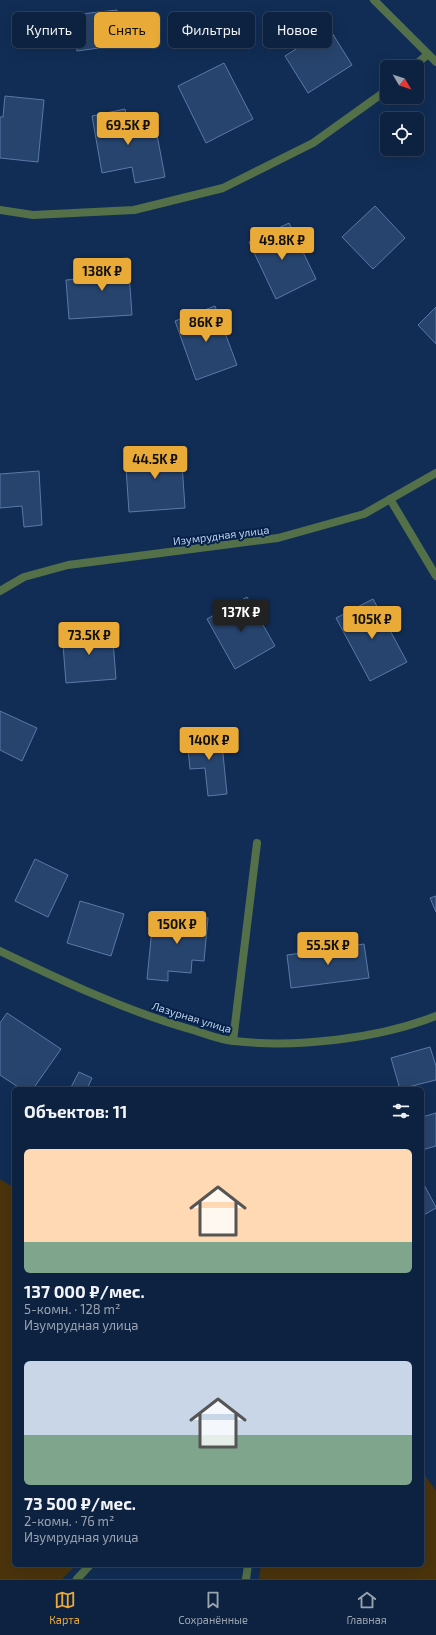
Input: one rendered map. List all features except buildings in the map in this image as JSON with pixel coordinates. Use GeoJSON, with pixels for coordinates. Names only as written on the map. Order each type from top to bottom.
{"type":"FeatureCollection","features":[{"type":"Feature","properties":{"kind":"street"},"geometry":{"type":"LineString","coordinates":[[374,0],[436,62]]}},
{"type":"Feature","properties":{"kind":"street"},"geometry":{"type":"LineString","coordinates":[[421,60],[428,54]]}},
{"type":"Feature","properties":{"kind":"street"},"geometry":{"type":"LineString","coordinates":[[0,210],[33,215],[134,210],[223,188],[313,143],[380,95]]}},
{"type":"Feature","properties":{"kind":"street","name":"Изумрудная улица"},"geometry":{"type":"LineString","coordinates":[[0,591],[24,577],[68,565],[278,538],[364,514],[436,473]]}},
{"type":"Feature","properties":{"kind":"street"},"geometry":{"type":"LineString","coordinates":[[390,499],[436,576]]}},
{"type":"Feature","properties":{"kind":"street"},"geometry":{"type":"LineString","coordinates":[[233,1041],[256,843]]}},
{"type":"Feature","properties":{"kind":"street","name":"Лазурная улица"},"geometry":{"type":"LineString","coordinates":[[0,951],[72,985],[159,1020],[233,1041],[289,1043],[361,1037],[436,1016]]}},
{"type":"Feature","properties":{"kind":"street"},"geometry":{"type":"LineString","coordinates":[[77,1579],[88,1567]]}},
{"type":"Feature","properties":{"kind":"street"},"geometry":{"type":"LineString","coordinates":[[246,1579],[248,1567]]}},
{"type":"Feature","properties":{"kind":"shaded area"},"geometry":{"type":"Polygon","coordinates":[[[0,1179],[12,1187],[12,1567],[74,1567],[62,1579],[0,1579],[0,1179]]]}},
{"type":"Feature","properties":{"kind":"shaded area"},"geometry":{"type":"Polygon","coordinates":[[[424,1474],[436,1491],[436,1579],[259,1579],[261,1567],[424,1567],[424,1474]]]}}]}
